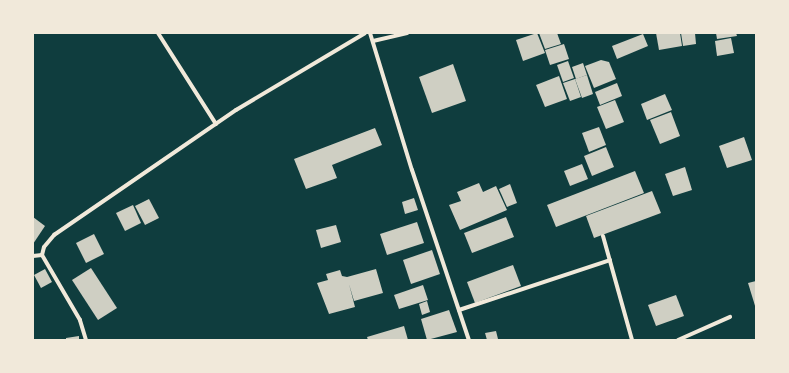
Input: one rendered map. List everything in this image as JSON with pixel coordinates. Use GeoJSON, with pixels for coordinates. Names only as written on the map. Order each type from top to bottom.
{"type":"FeatureCollection","features":[{"type":"Feature","properties":{"kind":"street"},"geometry":{"type":"LineString","coordinates":[[158,33],[216,124]]}},
{"type":"Feature","properties":{"kind":"street"},"geometry":{"type":"LineString","coordinates":[[86,340],[80,320],[42,255],[44,246],[54,235],[216,124],[316,61],[365,33]]}},
{"type":"Feature","properties":{"kind":"street"},"geometry":{"type":"LineString","coordinates":[[370,33],[469,340]]}},
{"type":"Feature","properties":{"kind":"street"},"geometry":{"type":"LineString","coordinates":[[373,41],[407,33]]}},
{"type":"Feature","properties":{"kind":"street"},"geometry":{"type":"LineString","coordinates":[[603,236],[632,340]]}},
{"type":"Feature","properties":{"kind":"street"},"geometry":{"type":"LineString","coordinates":[[33,256],[42,255]]}},
{"type":"Feature","properties":{"kind":"street"},"geometry":{"type":"LineString","coordinates":[[459,310],[610,260]]}},
{"type":"Feature","properties":{"kind":"street"},"geometry":{"type":"LineString","coordinates":[[678,340],[730,317]]}},
{"type":"Feature","properties":{"kind":"building"},"geometry":{"type":"Polygon","coordinates":[[[537,33],[545,53],[523,61],[516,40],[537,33]]]}},
{"type":"Feature","properties":{"kind":"building"},"geometry":{"type":"Polygon","coordinates":[[[539,33],[557,33],[561,44],[545,49],[539,33]]]}},
{"type":"Feature","properties":{"kind":"building"},"geometry":{"type":"Polygon","coordinates":[[[656,33],[680,33],[682,46],[659,50],[656,33]]]}},
{"type":"Feature","properties":{"kind":"building"},"geometry":{"type":"Polygon","coordinates":[[[681,33],[695,33],[696,44],[683,46],[681,33]]]}},
{"type":"Feature","properties":{"kind":"building"},"geometry":{"type":"Polygon","coordinates":[[[716,33],[736,33],[737,36],[717,39],[716,33]]]}},
{"type":"Feature","properties":{"kind":"building"},"geometry":{"type":"Polygon","coordinates":[[[643,34],[648,46],[617,59],[612,46],[643,34]]]}},
{"type":"Feature","properties":{"kind":"building"},"geometry":{"type":"Polygon","coordinates":[[[731,38],[734,53],[717,56],[715,41],[731,38]]]}},
{"type":"Feature","properties":{"kind":"building"},"geometry":{"type":"Polygon","coordinates":[[[564,44],[569,59],[550,65],[545,50],[564,44]]]}},
{"type":"Feature","properties":{"kind":"building"},"geometry":{"type":"Polygon","coordinates":[[[601,60],[609,62],[616,79],[594,88],[585,66],[601,60]]]}},
{"type":"Feature","properties":{"kind":"building"},"geometry":{"type":"Polygon","coordinates":[[[568,61],[574,78],[563,82],[557,65],[568,61]]]}},
{"type":"Feature","properties":{"kind":"building"},"geometry":{"type":"Polygon","coordinates":[[[583,63],[587,75],[576,79],[572,67],[583,63]]]}},
{"type":"Feature","properties":{"kind":"building"},"geometry":{"type":"Polygon","coordinates":[[[453,64],[466,101],[432,113],[419,77],[453,64]]]}},
{"type":"Feature","properties":{"kind":"building"},"geometry":{"type":"Polygon","coordinates":[[[587,75],[593,94],[582,98],[575,79],[587,75]]]}},
{"type":"Feature","properties":{"kind":"building"},"geometry":{"type":"Polygon","coordinates":[[[559,76],[567,99],[545,107],[536,85],[559,76]]]}},
{"type":"Feature","properties":{"kind":"building"},"geometry":{"type":"Polygon","coordinates":[[[575,79],[581,97],[570,101],[563,83],[575,79]]]}},
{"type":"Feature","properties":{"kind":"building"},"geometry":{"type":"Polygon","coordinates":[[[617,83],[622,96],[600,105],[595,92],[617,83]]]}},
{"type":"Feature","properties":{"kind":"building"},"geometry":{"type":"Polygon","coordinates":[[[665,94],[672,110],[647,120],[641,104],[665,94]]]}},
{"type":"Feature","properties":{"kind":"building"},"geometry":{"type":"Polygon","coordinates":[[[615,100],[624,122],[606,129],[597,107],[615,100]]]}},
{"type":"Feature","properties":{"kind":"building"},"geometry":{"type":"Polygon","coordinates":[[[671,112],[680,136],[660,144],[650,120],[671,112]]]}},
{"type":"Feature","properties":{"kind":"building"},"geometry":{"type":"Polygon","coordinates":[[[599,127],[606,145],[589,152],[582,133],[599,127]]]}},
{"type":"Feature","properties":{"kind":"building"},"geometry":{"type":"Polygon","coordinates":[[[375,128],[382,145],[332,165],[337,178],[306,189],[294,159],[375,128]]]}},
{"type":"Feature","properties":{"kind":"building"},"geometry":{"type":"Polygon","coordinates":[[[744,137],[752,160],[727,168],[719,146],[744,137]]]}},
{"type":"Feature","properties":{"kind":"building"},"geometry":{"type":"Polygon","coordinates":[[[606,147],[614,167],[592,176],[584,156],[606,147]]]}},
{"type":"Feature","properties":{"kind":"building"},"geometry":{"type":"Polygon","coordinates":[[[582,164],[588,179],[570,186],[564,171],[582,164]]]}},
{"type":"Feature","properties":{"kind":"building"},"geometry":{"type":"Polygon","coordinates":[[[685,167],[692,190],[673,196],[665,174],[685,167]]]}},
{"type":"Feature","properties":{"kind":"building"},"geometry":{"type":"Polygon","coordinates":[[[635,171],[644,193],[556,227],[547,205],[635,171]]]}},
{"type":"Feature","properties":{"kind":"building"},"geometry":{"type":"Polygon","coordinates":[[[479,183],[483,192],[496,186],[507,210],[460,230],[449,205],[461,201],[457,192],[479,183]]]}},
{"type":"Feature","properties":{"kind":"building"},"geometry":{"type":"Polygon","coordinates":[[[510,184],[517,203],[507,207],[499,189],[510,184]]]}},
{"type":"Feature","properties":{"kind":"building"},"geometry":{"type":"Polygon","coordinates":[[[652,191],[661,213],[594,238],[586,216],[652,191]]]}},
{"type":"Feature","properties":{"kind":"building"},"geometry":{"type":"Polygon","coordinates":[[[414,198],[418,210],[405,214],[402,202],[414,198]]]}},
{"type":"Feature","properties":{"kind":"building"},"geometry":{"type":"Polygon","coordinates":[[[149,199],[159,218],[145,225],[135,206],[149,199]]]}},
{"type":"Feature","properties":{"kind":"building"},"geometry":{"type":"Polygon","coordinates":[[[133,205],[141,223],[125,231],[116,213],[133,205]]]}},
{"type":"Feature","properties":{"kind":"building"},"geometry":{"type":"Polygon","coordinates":[[[33,217],[45,226],[33,244],[33,217]]]}},
{"type":"Feature","properties":{"kind":"building"},"geometry":{"type":"Polygon","coordinates":[[[506,217],[514,237],[472,253],[464,233],[506,217]]]}},
{"type":"Feature","properties":{"kind":"building"},"geometry":{"type":"Polygon","coordinates":[[[417,222],[424,243],[387,255],[380,234],[417,222]]]}},
{"type":"Feature","properties":{"kind":"building"},"geometry":{"type":"Polygon","coordinates":[[[336,225],[341,242],[321,248],[316,230],[336,225]]]}},
{"type":"Feature","properties":{"kind":"building"},"geometry":{"type":"Polygon","coordinates":[[[94,234],[104,254],[86,263],[76,243],[94,234]]]}},
{"type":"Feature","properties":{"kind":"building"},"geometry":{"type":"Polygon","coordinates":[[[432,250],[440,274],[411,284],[403,260],[432,250]]]}},
{"type":"Feature","properties":{"kind":"building"},"geometry":{"type":"Polygon","coordinates":[[[513,265],[521,286],[475,303],[467,282],[513,265]]]}},
{"type":"Feature","properties":{"kind":"building"},"geometry":{"type":"Polygon","coordinates":[[[91,268],[117,308],[98,320],[72,280],[91,268]]]}},
{"type":"Feature","properties":{"kind":"building"},"geometry":{"type":"Polygon","coordinates":[[[45,269],[52,282],[41,288],[34,275],[45,269]]]}},
{"type":"Feature","properties":{"kind":"building"},"geometry":{"type":"Polygon","coordinates":[[[376,269],[383,293],[354,301],[349,284],[355,307],[329,314],[317,283],[328,280],[326,274],[340,270],[342,276],[347,277],[376,269]]]}},
{"type":"Feature","properties":{"kind":"building"},"geometry":{"type":"Polygon","coordinates":[[[756,281],[756,309],[748,283],[756,281]]]}},
{"type":"Feature","properties":{"kind":"building"},"geometry":{"type":"Polygon","coordinates":[[[423,285],[428,300],[399,309],[394,295],[423,285]]]}},
{"type":"Feature","properties":{"kind":"building"},"geometry":{"type":"Polygon","coordinates":[[[676,295],[684,316],[656,326],[648,305],[676,295]]]}},
{"type":"Feature","properties":{"kind":"building"},"geometry":{"type":"Polygon","coordinates":[[[427,301],[430,312],[422,315],[419,304],[427,301]]]}},
{"type":"Feature","properties":{"kind":"building"},"geometry":{"type":"Polygon","coordinates":[[[449,310],[457,332],[427,340],[421,319],[449,310]]]}},
{"type":"Feature","properties":{"kind":"building"},"geometry":{"type":"Polygon","coordinates":[[[404,326],[408,340],[368,340],[367,337],[404,326]]]}},
{"type":"Feature","properties":{"kind":"building"},"geometry":{"type":"Polygon","coordinates":[[[496,331],[498,339],[487,340],[485,333],[496,331]]]}},
{"type":"Feature","properties":{"kind":"building"},"geometry":{"type":"Polygon","coordinates":[[[79,336],[79,340],[66,340],[66,338],[79,336]]]}}]}
